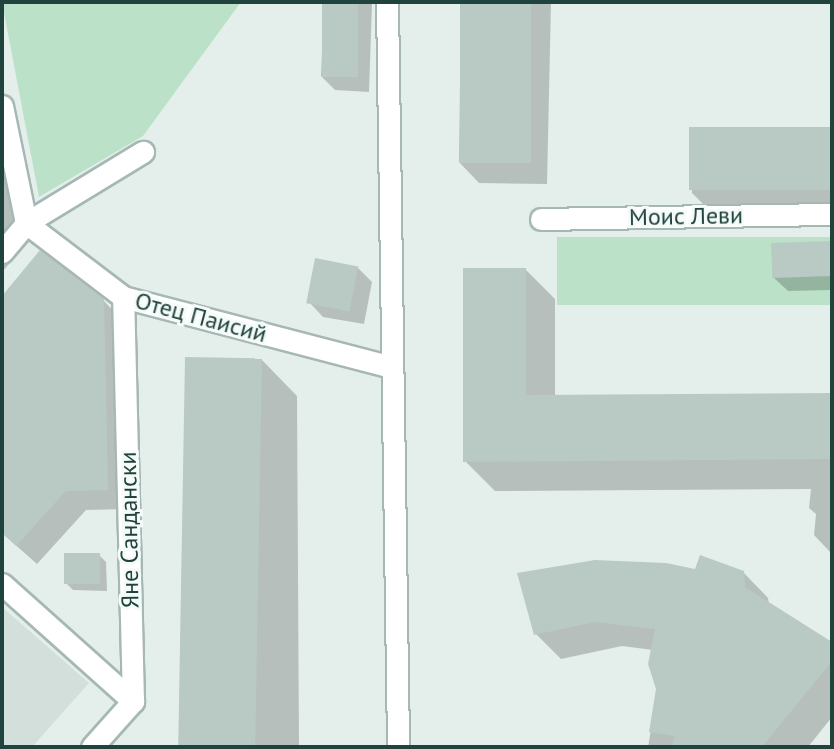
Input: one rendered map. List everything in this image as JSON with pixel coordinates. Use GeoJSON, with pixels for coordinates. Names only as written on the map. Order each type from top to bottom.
{"type":"FeatureCollection","features":[{"type":"Feature","properties":{"kind":"street"},"geometry":{"type":"LineString","coordinates":[[387,2],[398,747]]}},
{"type":"Feature","properties":{"kind":"street"},"geometry":{"type":"LineString","coordinates":[[2,106],[26,223]]}},
{"type":"Feature","properties":{"kind":"street"},"geometry":{"type":"LineString","coordinates":[[2,252],[26,223],[143,152]]}},
{"type":"Feature","properties":{"kind":"street","name":"Моис Леви"},"geometry":{"type":"LineString","coordinates":[[541,219],[832,214]]}},
{"type":"Feature","properties":{"kind":"street","name":"Отец Паисий"},"geometry":{"type":"LineString","coordinates":[[26,223],[123,297],[391,367]]}},
{"type":"Feature","properties":{"kind":"street","name":"Яне Сандански"},"geometry":{"type":"LineString","coordinates":[[123,297],[133,701]]}},
{"type":"Feature","properties":{"kind":"street"},"geometry":{"type":"LineString","coordinates":[[2,584],[133,701],[92,747]]}},
{"type":"Feature","properties":{"kind":"shaded area"},"geometry":{"type":"Polygon","coordinates":[[[2,607],[89,683],[32,747],[2,747],[2,607]]]}},
{"type":"Feature","properties":{"kind":"green space"},"geometry":{"type":"Polygon","coordinates":[[[2,2],[241,2],[143,136],[39,197],[2,2]]]}},
{"type":"Feature","properties":{"kind":"green space"},"geometry":{"type":"Polygon","coordinates":[[[557,237],[832,237],[832,305],[557,305],[557,237]]]}},
{"type":"Feature","properties":{"kind":"building"},"geometry":{"type":"Polygon","coordinates":[[[322,2],[358,2],[358,77],[322,77],[322,2]]]}},
{"type":"Feature","properties":{"kind":"building"},"geometry":{"type":"Polygon","coordinates":[[[460,2],[531,2],[531,163],[460,163],[460,2]]]}},
{"type":"Feature","properties":{"kind":"building"},"geometry":{"type":"Polygon","coordinates":[[[689,127],[832,127],[832,190],[689,190],[689,127]]]}},
{"type":"Feature","properties":{"kind":"building"},"geometry":{"type":"Polygon","coordinates":[[[830,241],[831,276],[772,278],[771,243],[830,241]]]}},
{"type":"Feature","properties":{"kind":"building"},"geometry":{"type":"Polygon","coordinates":[[[40,250],[104,299],[108,490],[66,491],[16,546],[2,533],[2,296],[40,250]]]}},
{"type":"Feature","properties":{"kind":"building"},"geometry":{"type":"Polygon","coordinates":[[[315,258],[358,266],[349,312],[306,303],[315,258]]]}},
{"type":"Feature","properties":{"kind":"building"},"geometry":{"type":"Polygon","coordinates":[[[463,268],[526,268],[526,395],[832,393],[832,459],[463,462],[463,268]]]}},
{"type":"Feature","properties":{"kind":"building"},"geometry":{"type":"Polygon","coordinates":[[[185,357],[262,358],[255,747],[178,747],[185,357]]]}},
{"type":"Feature","properties":{"kind":"building"},"geometry":{"type":"Polygon","coordinates":[[[64,553],[100,553],[100,584],[64,584],[64,553]]]}},
{"type":"Feature","properties":{"kind":"building"},"geometry":{"type":"Polygon","coordinates":[[[700,555],[744,571],[745,587],[832,642],[832,661],[762,747],[672,747],[674,736],[649,732],[656,689],[648,664],[655,629],[595,622],[534,635],[517,573],[595,560],[666,563],[695,569],[700,555]]]}}]}
